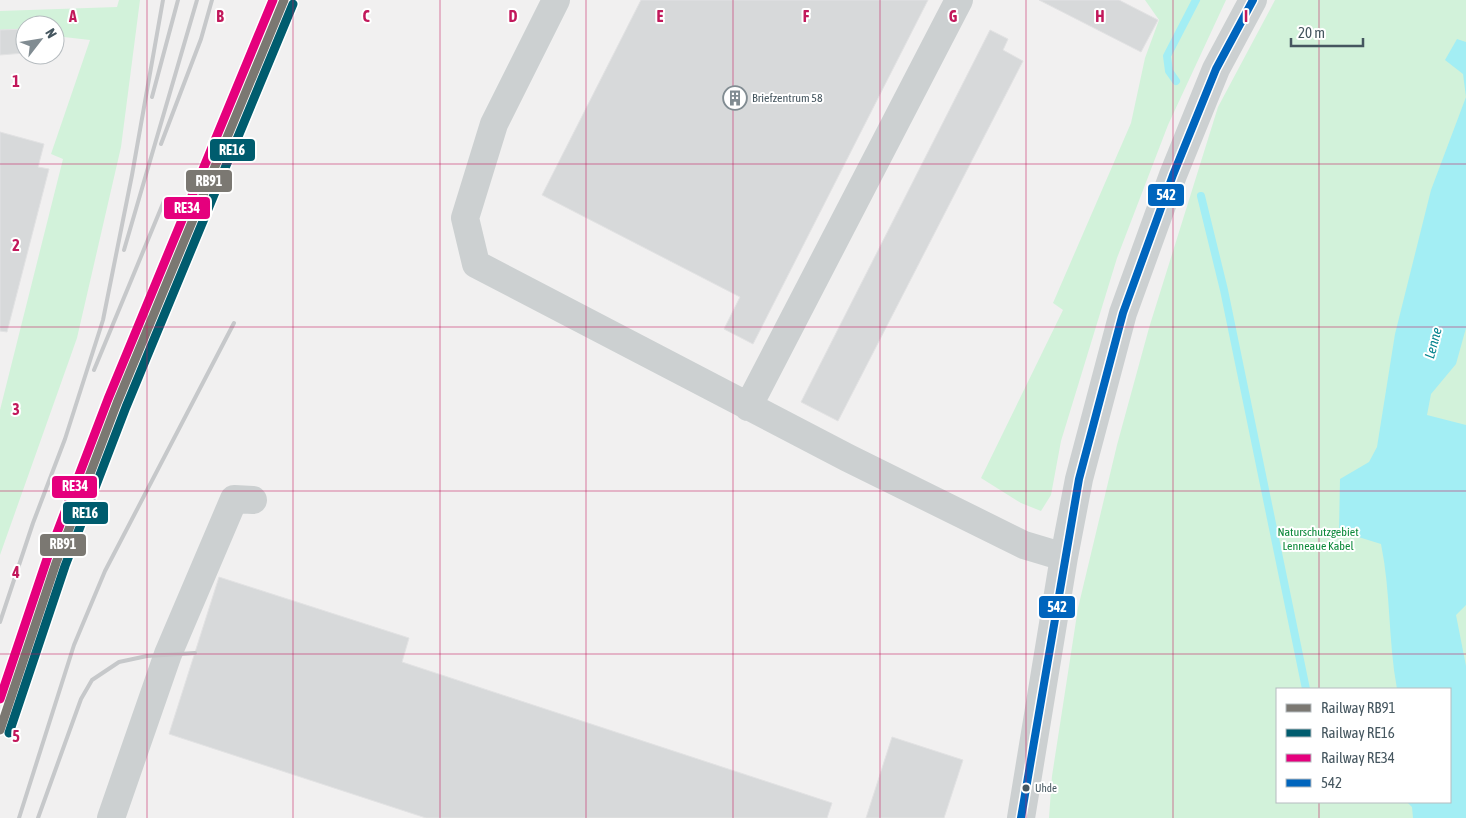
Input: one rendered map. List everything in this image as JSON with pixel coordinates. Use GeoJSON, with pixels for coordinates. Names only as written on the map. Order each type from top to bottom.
{"type":"FeatureCollection","features":[{"type":"Feature","properties":{"kind":"street"},"geometry":{"type":"LineString","coordinates":[[556,0],[494,124],[464,218],[476,264],[748,407],[1024,545],[1064,557]]}},
{"type":"Feature","properties":{"kind":"street"},"geometry":{"type":"LineString","coordinates":[[748,407],[959,0]]}},
{"type":"Feature","properties":{"kind":"street"},"geometry":{"type":"LineString","coordinates":[[1021,818],[1064,557],[1079,479],[1123,313],[1173,175],[1212,78],[1253,0]]}},
{"type":"Feature","properties":{"kind":"street"},"geometry":{"type":"LineString","coordinates":[[111,818],[168,654],[234,498],[253,500]]}},
{"type":"Feature","properties":{"kind":"green space"},"geometry":{"type":"Polygon","coordinates":[[[119,0],[140,0],[121,147],[77,338],[0,555],[0,410],[63,159],[51,154],[90,40],[65,37],[65,15],[15,15],[15,29],[0,30],[0,11],[117,7],[119,0]]]}},
{"type":"Feature","properties":{"kind":"green space"},"geometry":{"type":"Polygon","coordinates":[[[1145,0],[1226,0],[1168,125],[1117,258],[1061,441],[1051,495],[1041,511],[1021,503],[981,478],[1063,310],[1053,303],[1131,123],[1145,58],[1159,20],[1145,0]]]}},
{"type":"Feature","properties":{"kind":"green space","name":"Naturschutzgebiet Lenneaue Kabel"},"geometry":{"type":"Polygon","coordinates":[[[1275,0],[1466,0],[1466,818],[1049,818],[1052,776],[1078,608],[1117,445],[1149,328],[1218,107],[1275,0]]]}},
{"type":"Feature","properties":{"kind":"water"},"geometry":{"type":"Polygon","coordinates":[[[1457,39],[1466,42],[1466,97],[1463,74],[1445,60],[1457,39]]]}},
{"type":"Feature","properties":{"kind":"water","name":"Lenne"},"geometry":{"type":"Polygon","coordinates":[[[1466,97],[1466,328],[1456,364],[1431,394],[1427,415],[1466,425],[1466,605],[1456,615],[1466,666],[1466,818],[1413,818],[1412,807],[1408,803],[1451,803],[1451,688],[1397,688],[1381,544],[1339,531],[1340,479],[1369,462],[1377,447],[1395,334],[1431,190],[1466,97]]]}},
{"type":"Feature","properties":{"kind":"building","name":"Briefzentrum 58"},"geometry":{"type":"Polygon","coordinates":[[[641,0],[928,0],[753,344],[724,329],[740,297],[542,195],[641,0]]]}},
{"type":"Feature","properties":{"kind":"building"},"geometry":{"type":"Polygon","coordinates":[[[1039,0],[1119,0],[1158,20],[1141,52],[1039,0]]]}},
{"type":"Feature","properties":{"kind":"building"},"geometry":{"type":"Polygon","coordinates":[[[15,29],[15,54],[0,55],[0,30],[15,29]]]}},
{"type":"Feature","properties":{"kind":"building"},"geometry":{"type":"Polygon","coordinates":[[[990,30],[1008,39],[1003,50],[1023,61],[838,421],[801,402],[990,30]]]}},
{"type":"Feature","properties":{"kind":"building"},"geometry":{"type":"Polygon","coordinates":[[[0,132],[44,144],[38,167],[49,169],[7,332],[0,331],[0,132]]]}},
{"type":"Feature","properties":{"kind":"building"},"geometry":{"type":"Polygon","coordinates":[[[219,577],[409,638],[402,662],[832,803],[827,818],[426,818],[169,734],[219,577]]]}},
{"type":"Feature","properties":{"kind":"building"},"geometry":{"type":"Polygon","coordinates":[[[892,737],[963,760],[944,818],[866,818],[892,737]]]}},
{"type":"Feature","properties":{"kind":"waterway"},"geometry":{"type":"LineString","coordinates":[[1176,81],[1169,71],[1167,56],[1196,0]]}},
{"type":"Feature","properties":{"kind":"waterway"},"geometry":{"type":"LineString","coordinates":[[1201,196],[1224,290],[1306,688]]}},
{"type":"Feature","properties":{"kind":"railway"},"geometry":{"type":"LineString","coordinates":[[0,622],[33,523],[65,439],[103,320],[132,175],[163,0]]}},
{"type":"Feature","properties":{"kind":"railway"},"geometry":{"type":"LineString","coordinates":[[152,97],[178,0]]}},
{"type":"Feature","properties":{"kind":"railway"},"geometry":{"type":"LineString","coordinates":[[124,250],[197,0]]}},
{"type":"Feature","properties":{"kind":"railway"},"geometry":{"type":"LineString","coordinates":[[161,144],[201,39],[212,0]]}},
{"type":"Feature","properties":{"kind":"railway"},"geometry":{"type":"LineString","coordinates":[[94,370],[164,201]]}},
{"type":"Feature","properties":{"kind":"railway"},"geometry":{"type":"LineString","coordinates":[[19,818],[74,645],[105,571],[234,323]]}},
{"type":"Feature","properties":{"kind":"railway"},"geometry":{"type":"LineString","coordinates":[[38,818],[81,699],[92,680],[119,662],[147,656],[195,653]]}},
{"type":"Feature","properties":{"kind":"rail line","name":"RE34"},"geometry":{"type":"LineString","coordinates":[[0,699],[47,559],[108,399],[273,0]]}},
{"type":"Feature","properties":{"kind":"rail line","name":"RB91"},"geometry":{"type":"LineString","coordinates":[[0,730],[56,563],[117,403],[284,0]]}},
{"type":"Feature","properties":{"kind":"rail line","name":"RE16"},"geometry":{"type":"LineString","coordinates":[[9,733],[65,566],[126,407],[293,4]]}},
{"type":"Feature","properties":{"kind":"transit line","name":"542"},"geometry":{"type":"LineString","coordinates":[[1021,818],[1079,479],[1123,313],[1173,175],[1216,69],[1253,0]]}},
{"type":"Feature","properties":{"kind":"place","name":"Briefzentrum 58"},"geometry":{"type":"Point","coordinates":[735,98]}},
{"type":"Feature","properties":{"kind":"place","name":"Uhde"},"geometry":{"type":"Point","coordinates":[1026,788]}}]}
